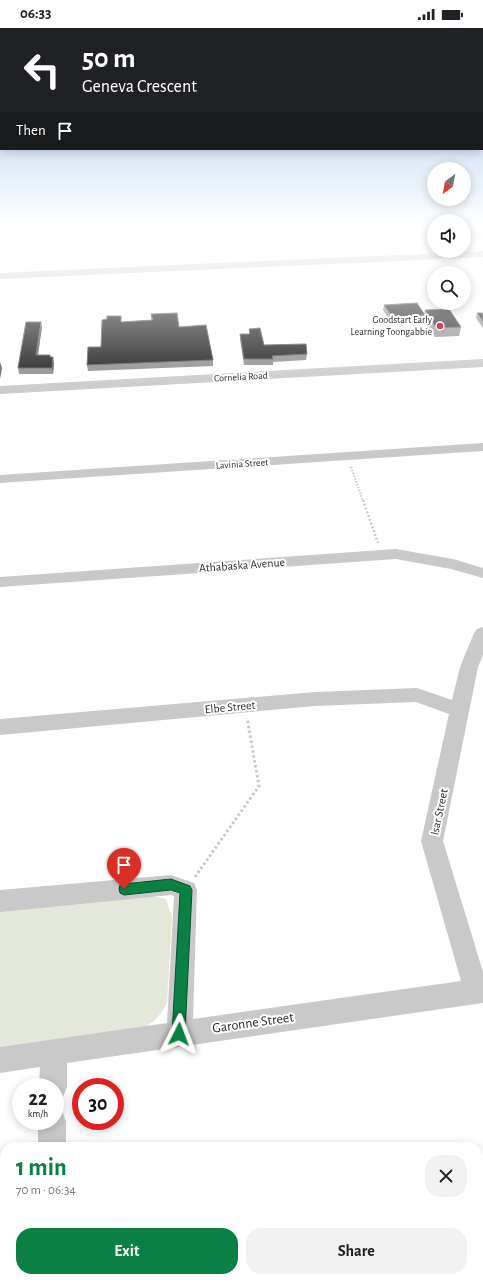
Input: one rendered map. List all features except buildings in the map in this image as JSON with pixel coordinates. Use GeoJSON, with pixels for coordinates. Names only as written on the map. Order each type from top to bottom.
{"type":"FeatureCollection","features":[{"type":"Feature","properties":{"kind":"street","name":"Cornelia Road"},"geometry":{"type":"LineString","coordinates":[[0,390],[483,363]]}},
{"type":"Feature","properties":{"kind":"street","name":"Lavinia Street"},"geometry":{"type":"LineString","coordinates":[[0,479],[483,447]]}},
{"type":"Feature","properties":{"kind":"street","name":"Athabaska Avenue"},"geometry":{"type":"LineString","coordinates":[[0,582],[396,554],[453,564],[483,573]]}},
{"type":"Feature","properties":{"kind":"street","name":"Isar Street"},"geometry":{"type":"LineString","coordinates":[[480,990],[432,841],[469,667],[483,633]]}},
{"type":"Feature","properties":{"kind":"street","name":"Elbe Street"},"geometry":{"type":"LineString","coordinates":[[0,727],[315,699],[417,695],[459,710]]}},
{"type":"Feature","properties":{"kind":"street"},"geometry":{"type":"LineString","coordinates":[[0,901],[171,885],[186,890],[179,1034]]}},
{"type":"Feature","properties":{"kind":"street","name":"Garonne Street"},"geometry":{"type":"LineString","coordinates":[[0,1060],[480,990]]}},
{"type":"Feature","properties":{"kind":"street"},"geometry":{"type":"LineString","coordinates":[[53,1078],[54,1052]]}},
{"type":"Feature","properties":{"kind":"street"},"geometry":{"type":"LineString","coordinates":[[52,1130],[52,1142]]}},
{"type":"Feature","properties":{"kind":"path"},"geometry":{"type":"LineString","coordinates":[[348,457],[382,555]]}},
{"type":"Feature","properties":{"kind":"path"},"geometry":{"type":"LineString","coordinates":[[186,890],[259,786],[245,706]]}},
{"type":"Feature","properties":{"kind":"shaded area"},"geometry":{"type":"Polygon","coordinates":[[[152,896],[166,899],[172,917],[167,1003],[156,1019],[146,1027],[0,1047],[0,911],[152,896]]]}},
{"type":"Feature","properties":{"kind":"place","name":"Goodstart Early Learning Toongabbie"},"geometry":{"type":"Point","coordinates":[440,326]}},
{"type":"Feature","properties":{"kind":"route"},"geometry":{"type":"LineString","coordinates":[[124,889],[171,885],[186,890],[179,1034]]}}]}
